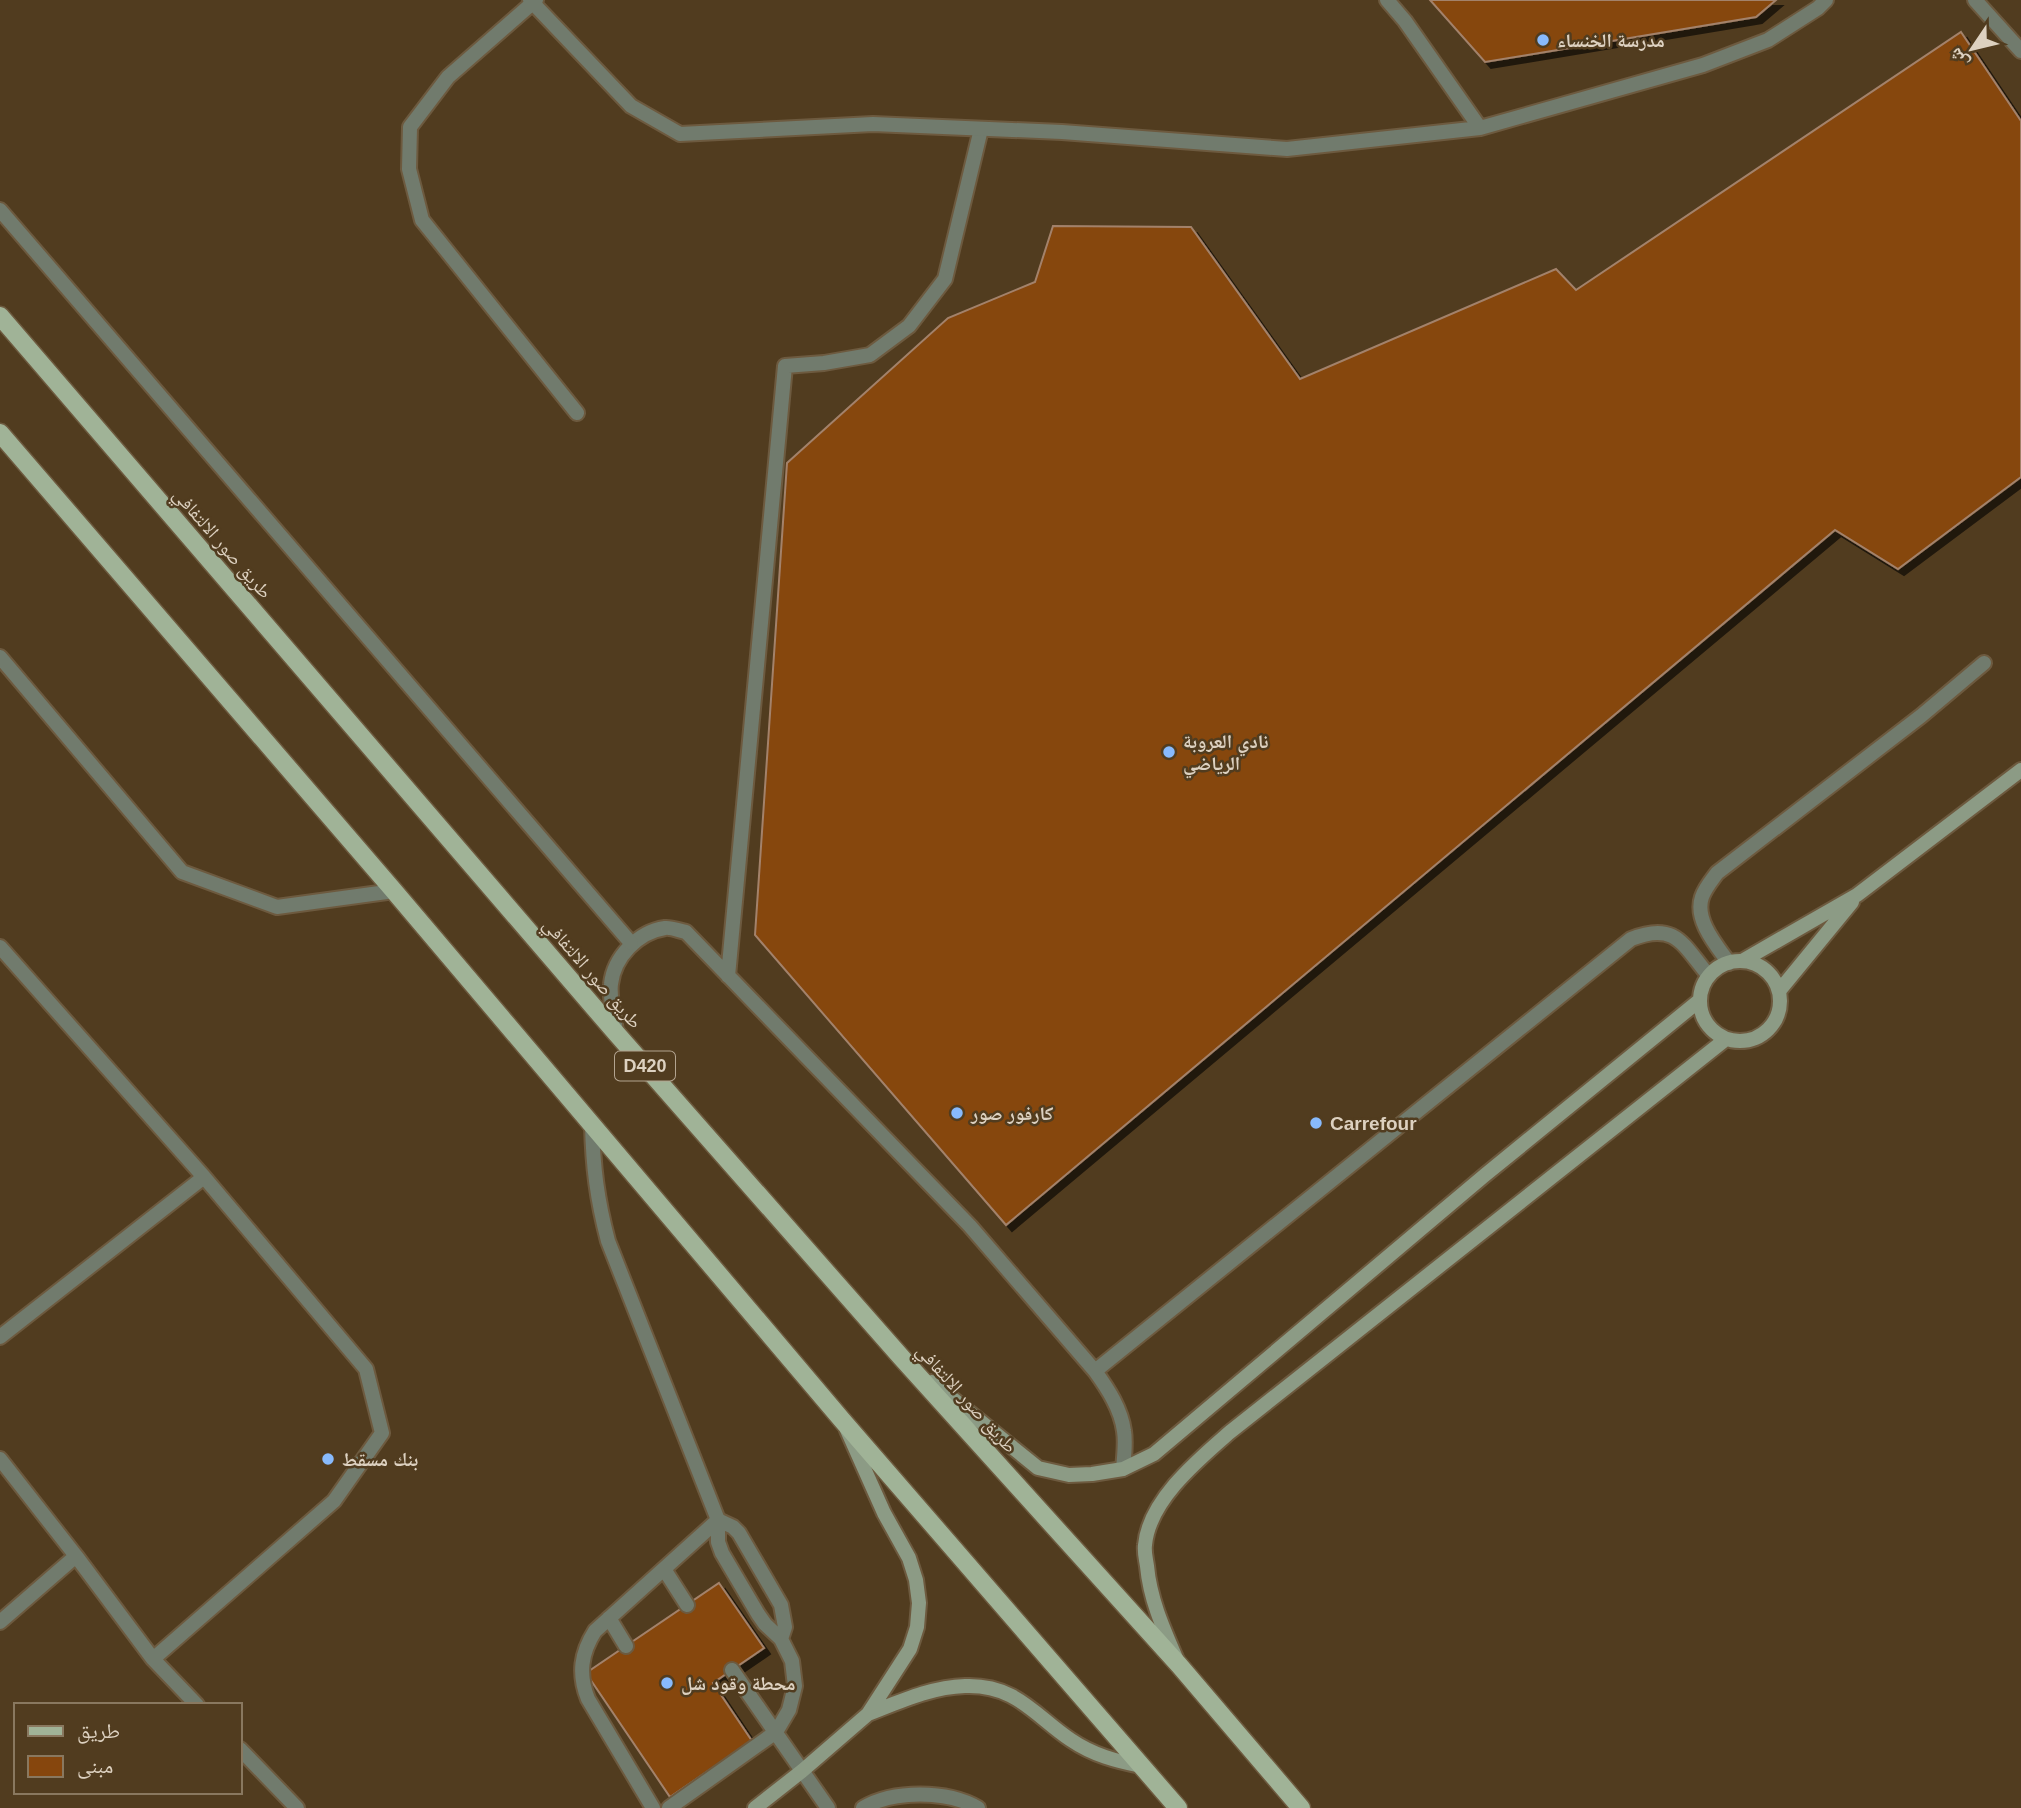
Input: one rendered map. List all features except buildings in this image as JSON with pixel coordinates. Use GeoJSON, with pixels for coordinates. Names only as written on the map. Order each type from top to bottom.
{"type":"FeatureCollection","features":[{"type":"Feature","properties":{"kind":"main road","name":"طريق صور الالتفافي"},"geometry":{"type":"LineString","coordinates":[[0,316],[616,1033],[901,1357],[1179,1665],[1301,1808]]}},
{"type":"Feature","properties":{"kind":"main road"},"geometry":{"type":"LineString","coordinates":[[0,433],[394,891],[842,1420],[1178,1808]]}},
{"type":"Feature","properties":{"kind":"street"},"geometry":{"type":"LineString","coordinates":[[1387,0],[1405,21],[1480,128]]}},
{"type":"Feature","properties":{"kind":"street"},"geometry":{"type":"LineString","coordinates":[[577,413],[422,220],[409,169],[410,127],[448,77],[533,1],[631,106],[680,134],[873,124],[1169,139],[1287,149],[1480,128],[1703,65],[1768,40],[1826,0]]}},
{"type":"Feature","properties":{"kind":"street"},"geometry":{"type":"LineString","coordinates":[[1975,0],[2021,51]]}},
{"type":"Feature","properties":{"kind":"street"},"geometry":{"type":"LineString","coordinates":[[728,976],[785,366],[870,355],[909,326],[946,279],[981,128]]}},
{"type":"Feature","properties":{"kind":"street"},"geometry":{"type":"LineString","coordinates":[[0,210],[631,943]]}},
{"type":"Feature","properties":{"kind":"street"},"geometry":{"type":"LineString","coordinates":[[0,657],[182,872],[277,907],[394,891]]}},
{"type":"Feature","properties":{"kind":"street"},"geometry":{"type":"LineString","coordinates":[[1984,663],[1921,716],[1717,873],[1701,899],[1706,927],[1714,942],[1736,962],[1754,963],[1774,979],[1781,1003],[1772,1027],[1751,1040],[1739,1042],[1726,1039],[1707,1023],[1701,1012],[1702,988],[1718,968],[1736,962],[1857,895],[2021,770]]}},
{"type":"Feature","properties":{"kind":"street"},"geometry":{"type":"LineString","coordinates":[[1779,991],[1857,895]]}},
{"type":"Feature","properties":{"kind":"street"},"geometry":{"type":"LineString","coordinates":[[616,1033],[611,984],[617,966],[631,943],[649,933],[667,928],[686,932],[971,1226],[1096,1371],[1118,1409],[1125,1432],[1123,1469]]}},
{"type":"Feature","properties":{"kind":"street"},"geometry":{"type":"LineString","coordinates":[[1096,1371],[1631,939],[1655,931],[1668,933],[1679,941],[1709,976]]}},
{"type":"Feature","properties":{"kind":"street"},"geometry":{"type":"LineString","coordinates":[[0,947],[204,1177],[366,1369],[382,1433],[334,1502],[153,1659]]}},
{"type":"Feature","properties":{"kind":"street"},"geometry":{"type":"LineString","coordinates":[[901,1357],[1038,1468],[1069,1475],[1123,1469],[1154,1454],[1485,1175],[1700,1000]]}},
{"type":"Feature","properties":{"kind":"street"},"geometry":{"type":"LineString","coordinates":[[1179,1665],[1157,1614],[1149,1583],[1144,1545],[1154,1516],[1187,1469],[1230,1432],[1726,1039]]}},
{"type":"Feature","properties":{"kind":"street"},"geometry":{"type":"LineString","coordinates":[[592,1124],[598,1203],[608,1241],[718,1520],[717,1531],[722,1553],[758,1615],[781,1639],[793,1661],[796,1686],[789,1710],[775,1732],[707,1776],[668,1808]]}},
{"type":"Feature","properties":{"kind":"street"},"geometry":{"type":"LineString","coordinates":[[0,1337],[204,1177]]}},
{"type":"Feature","properties":{"kind":"street"},"geometry":{"type":"LineString","coordinates":[[755,1808],[868,1714],[910,1649],[916,1627],[919,1603],[909,1558],[884,1513],[842,1420]]}},
{"type":"Feature","properties":{"kind":"street"},"geometry":{"type":"LineString","coordinates":[[0,1460],[153,1659],[195,1703]]}},
{"type":"Feature","properties":{"kind":"street"},"geometry":{"type":"LineString","coordinates":[[653,1808],[588,1699],[581,1671],[587,1643],[595,1631],[718,1520]]}},
{"type":"Feature","properties":{"kind":"street"},"geometry":{"type":"LineString","coordinates":[[718,1520],[739,1533],[781,1605],[785,1627],[781,1639]]}},
{"type":"Feature","properties":{"kind":"street"},"geometry":{"type":"LineString","coordinates":[[0,1622],[76,1556]]}},
{"type":"Feature","properties":{"kind":"street"},"geometry":{"type":"LineString","coordinates":[[664,1569],[688,1605]]}},
{"type":"Feature","properties":{"kind":"street"},"geometry":{"type":"LineString","coordinates":[[609,1618],[626,1646]]}},
{"type":"Feature","properties":{"kind":"street"},"geometry":{"type":"LineString","coordinates":[[732,1670],[828,1808]]}},
{"type":"Feature","properties":{"kind":"street"},"geometry":{"type":"LineString","coordinates":[[868,1714],[945,1687],[967,1685],[990,1689],[1012,1696],[1031,1707],[1070,1740],[1092,1752],[1141,1766]]}},
{"type":"Feature","properties":{"kind":"street"},"geometry":{"type":"LineString","coordinates":[[242,1751],[298,1808]]}},
{"type":"Feature","properties":{"kind":"street"},"geometry":{"type":"LineString","coordinates":[[863,1808],[903,1795],[939,1795],[978,1808]]}},
{"type":"Feature","properties":{"kind":"place","name":"مدرسة الخنساء"},"geometry":{"type":"Point","coordinates":[1543,40]}},
{"type":"Feature","properties":{"kind":"place","name":"نادي العروبة الرياضي"},"geometry":{"type":"Point","coordinates":[1169,752]}},
{"type":"Feature","properties":{"kind":"place","name":"كارفور صور"},"geometry":{"type":"Point","coordinates":[957,1113]}},
{"type":"Feature","properties":{"kind":"place","name":"Carrefour"},"geometry":{"type":"Point","coordinates":[1316,1123]}},
{"type":"Feature","properties":{"kind":"place","name":"بنك مسقط"},"geometry":{"type":"Point","coordinates":[328,1459]}},
{"type":"Feature","properties":{"kind":"place","name":"محطة وقود شل"},"geometry":{"type":"Point","coordinates":[667,1683]}}]}
